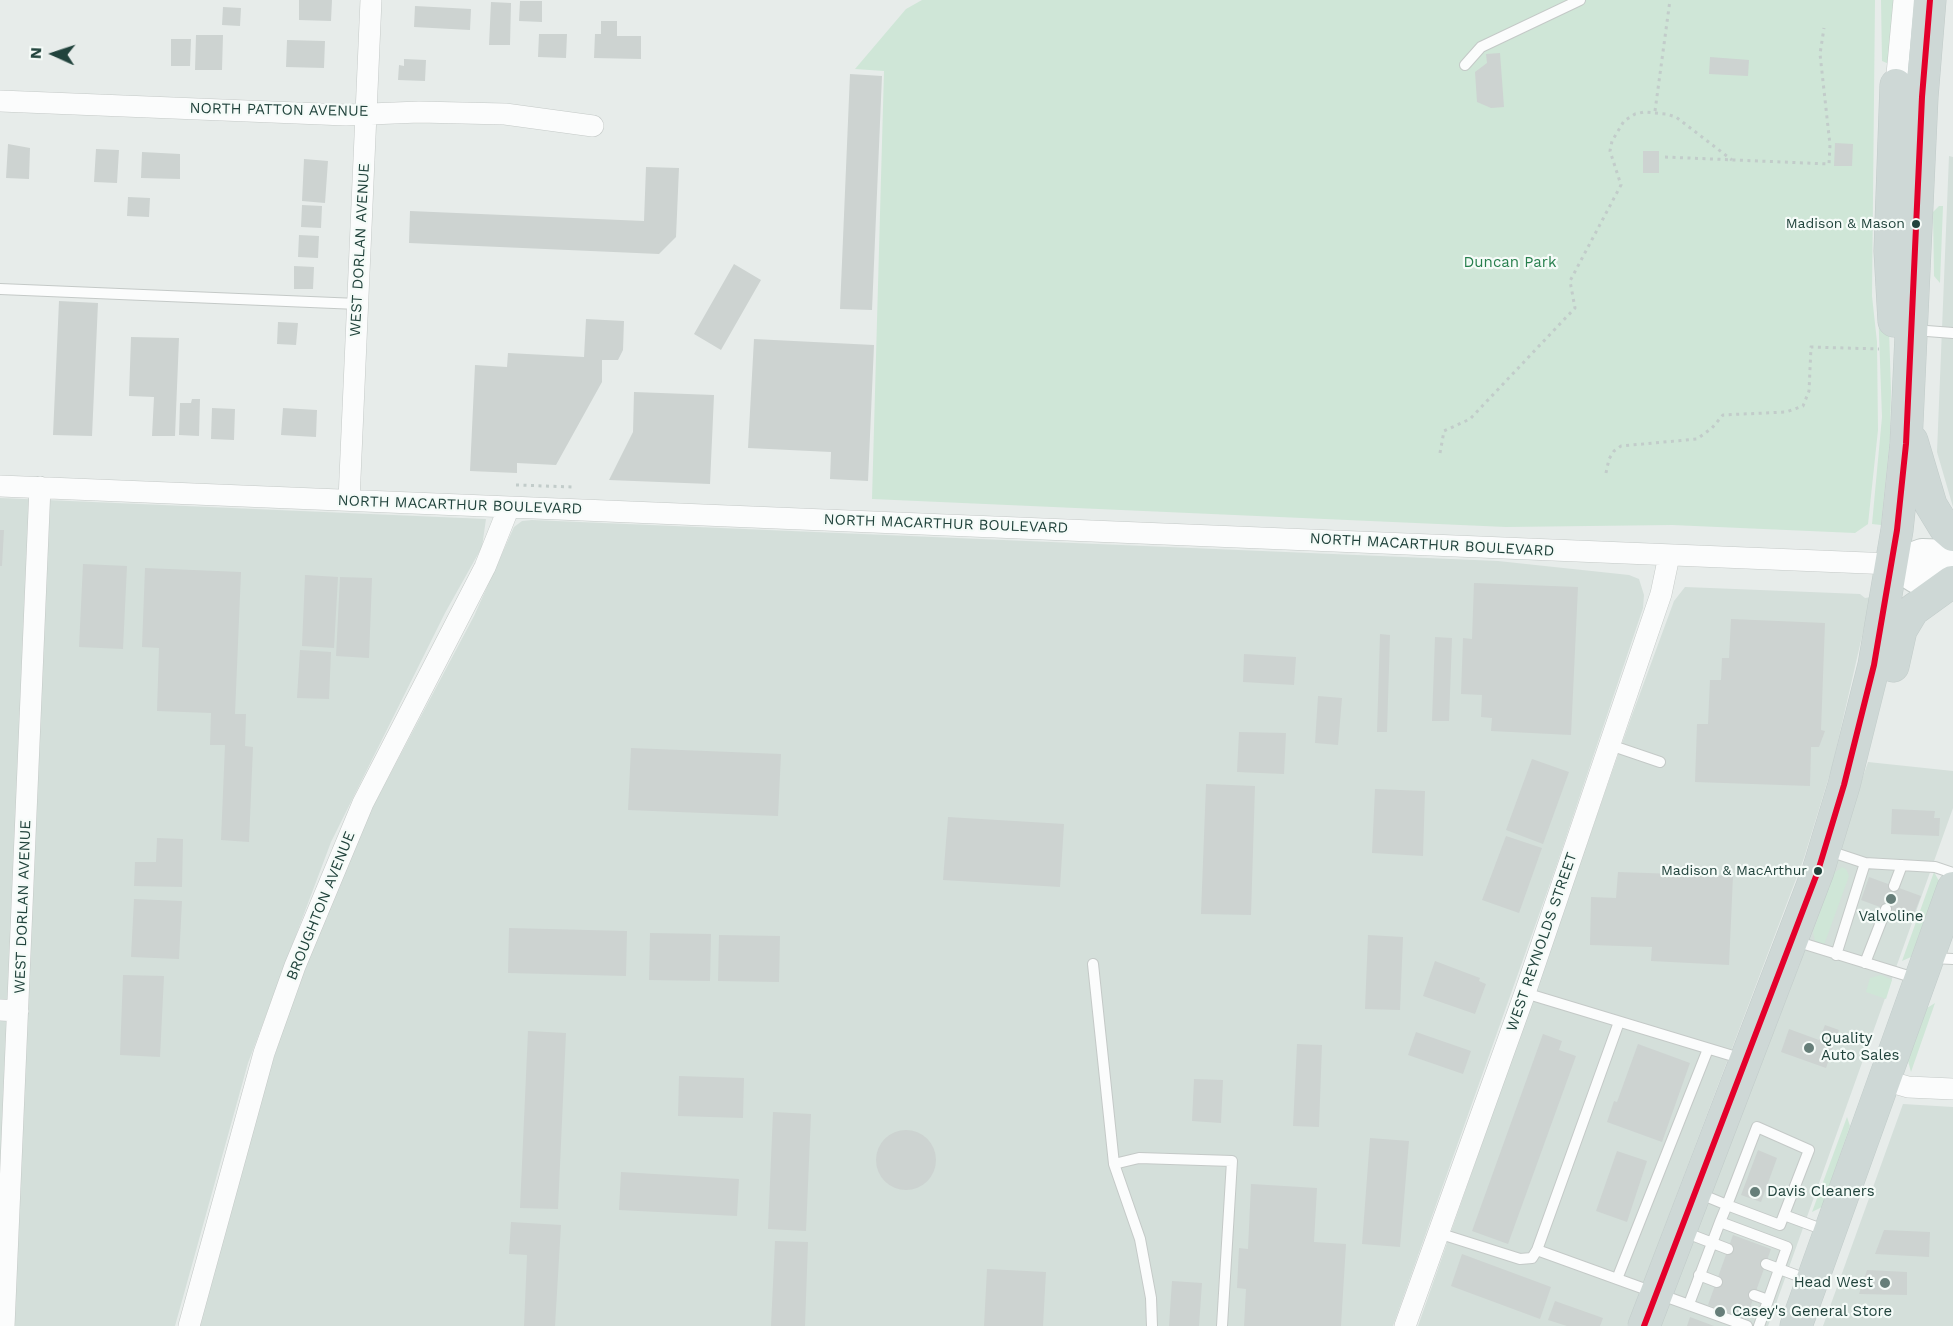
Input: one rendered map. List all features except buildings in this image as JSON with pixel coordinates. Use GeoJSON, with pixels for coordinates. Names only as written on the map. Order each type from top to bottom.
{"type":"FeatureCollection","features":[{"type":"Feature","properties":{"kind":"main road"},"geometry":{"type":"LineString","coordinates":[[1644,1326],[1825,850],[1874,665],[1892,564],[1907,425],[1930,0]]}},
{"type":"Feature","properties":{"kind":"main road"},"geometry":{"type":"LineString","coordinates":[[1896,85],[1890,251],[1892,306],[1907,425],[1931,505],[1945,528],[1953,535]]}},
{"type":"Feature","properties":{"kind":"main road","name":"NORTH MACARTHUR BOULEVARD"},"geometry":{"type":"LineString","coordinates":[[1892,564],[1922,553],[1953,554]]}},
{"type":"Feature","properties":{"kind":"main road","name":"NORTH MACARTHUR BOULEVARD"},"geometry":{"type":"LineString","coordinates":[[1892,564],[1916,579],[1953,582]]}},
{"type":"Feature","properties":{"kind":"main road"},"geometry":{"type":"LineString","coordinates":[[1844,785],[1869,745],[1885,705],[1901,630],[1913,610],[1953,582]]}},
{"type":"Feature","properties":{"kind":"main road"},"geometry":{"type":"LineString","coordinates":[[1796,1326],[1884,1080],[1934,966],[1953,888]]}},
{"type":"Feature","properties":{"kind":"street","name":"WEST DORLAN AVENUE"},"geometry":{"type":"LineString","coordinates":[[349,500],[371,0]]}},
{"type":"Feature","properties":{"kind":"street"},"geometry":{"type":"LineString","coordinates":[[1896,85],[1904,0]]}},
{"type":"Feature","properties":{"kind":"street","name":"NORTH PATTON AVENUE"},"geometry":{"type":"LineString","coordinates":[[0,101],[346,115],[367,113],[505,114],[593,126]]}},
{"type":"Feature","properties":{"kind":"street","name":"NORTH MACARTHUR BOULEVARD"},"geometry":{"type":"LineString","coordinates":[[0,486],[1892,564]]}},
{"type":"Feature","properties":{"kind":"street","name":"WEST DORLAN AVENUE"},"geometry":{"type":"LineString","coordinates":[[4,1326],[9,1010],[40,487]]}},
{"type":"Feature","properties":{"kind":"street","name":"BROUGHTON AVENUE"},"geometry":{"type":"LineString","coordinates":[[189,1326],[264,1053],[295,966],[363,803],[485,567],[509,507]]}},
{"type":"Feature","properties":{"kind":"street","name":"WEST REYNOLDS STREET"},"geometry":{"type":"LineString","coordinates":[[1405,1326],[1525,993],[1610,745],[1661,594],[1669,555]]}},
{"type":"Feature","properties":{"kind":"street"},"geometry":{"type":"LineString","coordinates":[[1884,1080],[1908,1087],[1953,1089]]}},
{"type":"Feature","properties":{"kind":"lane"},"geometry":{"type":"LineString","coordinates":[[1465,64],[1480,47],[1581,0]]}},
{"type":"Feature","properties":{"kind":"lane"},"geometry":{"type":"LineString","coordinates":[[0,289],[358,304]]}},
{"type":"Feature","properties":{"kind":"lane"},"geometry":{"type":"LineString","coordinates":[[1911,330],[1953,333]]}},
{"type":"Feature","properties":{"kind":"lane"},"geometry":{"type":"LineString","coordinates":[[1610,745],[1660,762]]}},
{"type":"Feature","properties":{"kind":"lane"},"geometry":{"type":"LineString","coordinates":[[1825,850],[1865,863],[1935,867],[1953,873]]}},
{"type":"Feature","properties":{"kind":"lane"},"geometry":{"type":"LineString","coordinates":[[1836,955],[1865,863]]}},
{"type":"Feature","properties":{"kind":"lane"},"geometry":{"type":"LineString","coordinates":[[1894,886],[1902,865]]}},
{"type":"Feature","properties":{"kind":"lane"},"geometry":{"type":"LineString","coordinates":[[1865,963],[1886,909]]}},
{"type":"Feature","properties":{"kind":"lane"},"geometry":{"type":"LineString","coordinates":[[1792,940],[1865,963],[1934,966]]}},
{"type":"Feature","properties":{"kind":"lane"},"geometry":{"type":"LineString","coordinates":[[1093,964],[1114,1164],[1140,1239],[1151,1298],[1152,1326]]}},
{"type":"Feature","properties":{"kind":"lane"},"geometry":{"type":"LineString","coordinates":[[1525,993],[1746,1060]]}},
{"type":"Feature","properties":{"kind":"lane"},"geometry":{"type":"LineString","coordinates":[[1438,1233],[1520,1259],[1532,1258],[1537,1250],[1619,1022]]}},
{"type":"Feature","properties":{"kind":"lane"},"geometry":{"type":"LineString","coordinates":[[1617,1279],[1708,1049]]}},
{"type":"Feature","properties":{"kind":"lane"},"geometry":{"type":"LineString","coordinates":[[1689,1304],[1699,1275],[1712,1243],[1726,1205],[1756,1127],[1809,1150],[1780,1225],[1726,1205],[1695,1191]]}},
{"type":"Feature","properties":{"kind":"lane"},"geometry":{"type":"LineString","coordinates":[[1114,1164],[1139,1158],[1233,1161],[1222,1326]]}},
{"type":"Feature","properties":{"kind":"lane"},"geometry":{"type":"LineString","coordinates":[[1784,1215],[1830,1232]]}},
{"type":"Feature","properties":{"kind":"lane"},"geometry":{"type":"LineString","coordinates":[[1720,1222],[1787,1247],[1759,1326]]}},
{"type":"Feature","properties":{"kind":"lane"},"geometry":{"type":"LineString","coordinates":[[1680,1231],[1728,1249]]}},
{"type":"Feature","properties":{"kind":"lane"},"geometry":{"type":"LineString","coordinates":[[1537,1250],[1747,1326]]}},
{"type":"Feature","properties":{"kind":"lane"},"geometry":{"type":"LineString","coordinates":[[1766,1264],[1812,1281]]}},
{"type":"Feature","properties":{"kind":"lane"},"geometry":{"type":"LineString","coordinates":[[1699,1275],[1717,1282]]}},
{"type":"Feature","properties":{"kind":"lane"},"geometry":{"type":"LineString","coordinates":[[1754,1295],[1768,1300]]}},
{"type":"Feature","properties":{"kind":"path"},"geometry":{"type":"LineString","coordinates":[[1655,111],[1671,0]]}},
{"type":"Feature","properties":{"kind":"path"},"geometry":{"type":"LineString","coordinates":[[1665,157],[1829,164],[1830,145],[1820,54],[1824,28]]}},
{"type":"Feature","properties":{"kind":"path"},"geometry":{"type":"LineString","coordinates":[[1440,453],[1444,431],[1470,419],[1575,308],[1570,281],[1621,185],[1610,151],[1618,129],[1635,114],[1655,111],[1676,117],[1732,160]]}},
{"type":"Feature","properties":{"kind":"path"},"geometry":{"type":"LineString","coordinates":[[1606,473],[1609,459],[1614,451],[1621,447],[1698,439],[1723,415],[1786,412],[1803,406],[1809,391],[1810,347],[1879,349]]}},
{"type":"Feature","properties":{"kind":"path"},"geometry":{"type":"LineString","coordinates":[[516,485],[574,487]]}},
{"type":"Feature","properties":{"kind":"shaded area"},"geometry":{"type":"Polygon","coordinates":[[[1949,156],[1953,157],[1953,507],[1937,452],[1949,156]]]}},
{"type":"Feature","properties":{"kind":"shaded area"},"geometry":{"type":"Polygon","coordinates":[[[0,498],[486,519],[482,547],[445,613],[331,842],[248,1063],[175,1326],[0,1326],[0,498]]]}},
{"type":"Feature","properties":{"kind":"shaded area"},"geometry":{"type":"Polygon","coordinates":[[[522,521],[1498,561],[1629,575],[1639,579],[1644,595],[1643,608],[1558,861],[1393,1326],[198,1326],[240,1161],[294,996],[359,833],[474,616],[514,527],[522,521]]]}},
{"type":"Feature","properties":{"kind":"shaded area"},"geometry":{"type":"Polygon","coordinates":[[[1685,587],[1860,594],[1865,598],[1871,597],[1832,767],[1804,858],[1627,1326],[1418,1326],[1631,718],[1674,601],[1685,587]]]}},
{"type":"Feature","properties":{"kind":"shaded area"},"geometry":{"type":"Polygon","coordinates":[[[1868,762],[1953,771],[1953,808],[1768,1326],[1660,1326],[1799,966],[1868,762]]]}},
{"type":"Feature","properties":{"kind":"shaded area"},"geometry":{"type":"Polygon","coordinates":[[[1903,1104],[1953,1107],[1953,1326],[1823,1326],[1903,1104]]]}},
{"type":"Feature","properties":{"kind":"green space","name":"Duncan Park"},"geometry":{"type":"Polygon","coordinates":[[[922,0],[1875,0],[1872,296],[1877,342],[1878,430],[1868,524],[1855,533],[1672,525],[1506,527],[872,499],[884,71],[855,69],[906,9],[922,0]]]}},
{"type":"Feature","properties":{"kind":"green space"},"geometry":{"type":"Polygon","coordinates":[[[1881,0],[1897,0],[1889,64],[1882,61],[1881,0]]]}},
{"type":"Feature","properties":{"kind":"green space"},"geometry":{"type":"Polygon","coordinates":[[[1881,82],[1891,391],[1890,438],[1881,525],[1872,524],[1882,417],[1875,224],[1881,82]]]}},
{"type":"Feature","properties":{"kind":"green space"},"geometry":{"type":"Polygon","coordinates":[[[1939,206],[1943,206],[1940,283],[1934,276],[1933,212],[1939,206]]]}},
{"type":"Feature","properties":{"kind":"green space"},"geometry":{"type":"Polygon","coordinates":[[[1842,867],[1846,869],[1849,876],[1824,945],[1815,941],[1813,932],[1834,873],[1842,867]]]}},
{"type":"Feature","properties":{"kind":"green space"},"geometry":{"type":"Polygon","coordinates":[[[1934,872],[1939,881],[1911,957],[1902,961],[1934,872]]]}},
{"type":"Feature","properties":{"kind":"green space"},"geometry":{"type":"Polygon","coordinates":[[[1881,975],[1892,980],[1886,999],[1866,992],[1870,978],[1881,975]]]}},
{"type":"Feature","properties":{"kind":"green space"},"geometry":{"type":"Polygon","coordinates":[[[1935,1003],[1911,1072],[1908,1061],[1927,1008],[1935,1003]]]}},
{"type":"Feature","properties":{"kind":"green space"},"geometry":{"type":"Polygon","coordinates":[[[1847,1117],[1850,1126],[1822,1207],[1812,1212],[1847,1117]]]}},
{"type":"Feature","properties":{"kind":"transit line"},"geometry":{"type":"LineString","coordinates":[[1644,1326],[1818,871],[1844,785],[1874,665],[1897,530],[1906,444],[1922,97],[1930,0]]}},
{"type":"Feature","properties":{"kind":"place","name":"Madison & Mason"},"geometry":{"type":"Point","coordinates":[1916,224]}},
{"type":"Feature","properties":{"kind":"place","name":"Madison & MacArthur"},"geometry":{"type":"Point","coordinates":[1818,871]}},
{"type":"Feature","properties":{"kind":"place","name":"Valvoline"},"geometry":{"type":"Point","coordinates":[1891,899]}},
{"type":"Feature","properties":{"kind":"place","name":"Quality Auto Sales"},"geometry":{"type":"Point","coordinates":[1809,1048]}},
{"type":"Feature","properties":{"kind":"place","name":"Davis Cleaners"},"geometry":{"type":"Point","coordinates":[1755,1192]}},
{"type":"Feature","properties":{"kind":"place","name":"Head West"},"geometry":{"type":"Point","coordinates":[1885,1283]}},
{"type":"Feature","properties":{"kind":"place","name":"Casey's General Store"},"geometry":{"type":"Point","coordinates":[1720,1312]}}]}
